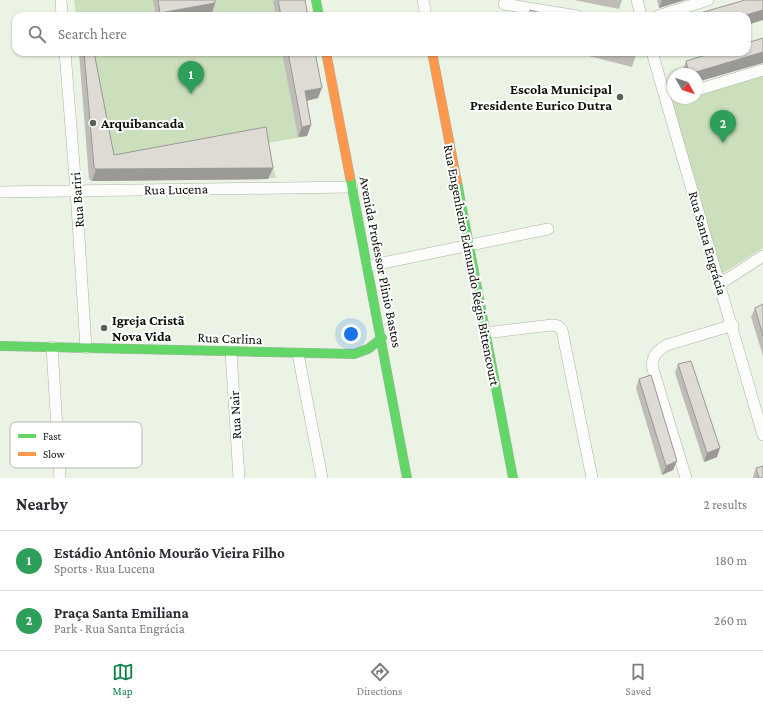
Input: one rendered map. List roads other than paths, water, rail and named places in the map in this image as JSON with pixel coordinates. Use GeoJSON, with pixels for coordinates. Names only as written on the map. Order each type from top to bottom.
{"type":"FeatureCollection","features":[{"type":"Feature","properties":{"kind":"street"},"geometry":{"type":"LineString","coordinates":[[61,0],[62,12]]}},
{"type":"Feature","properties":{"kind":"street"},"geometry":{"type":"LineString","coordinates":[[316,0],[318,12]]}},
{"type":"Feature","properties":{"kind":"street"},"geometry":{"type":"LineString","coordinates":[[423,0],[425,12]]}},
{"type":"Feature","properties":{"kind":"street"},"geometry":{"type":"LineString","coordinates":[[637,0],[640,12]]}},
{"type":"Feature","properties":{"kind":"street"},"geometry":{"type":"LineString","coordinates":[[670,12],[708,0]]}},
{"type":"Feature","properties":{"kind":"street"},"geometry":{"type":"LineString","coordinates":[[504,4],[553,12]]}},
{"type":"Feature","properties":{"kind":"street","name":"Rua Bariri"},"geometry":{"type":"LineString","coordinates":[[65,56],[86,348]]}},
{"type":"Feature","properties":{"kind":"street","name":"Avenida Professor Plinio Bastos"},"geometry":{"type":"LineString","coordinates":[[327,56],[382,338],[407,478]]}},
{"type":"Feature","properties":{"kind":"street","name":"Rua Engenheiro Edmundo Régis Bittencourt"},"geometry":{"type":"LineString","coordinates":[[433,56],[513,478]]}},
{"type":"Feature","properties":{"kind":"street","name":"Rua Santa Engrácia"},"geometry":{"type":"LineString","coordinates":[[654,56],[667,90]]}},
{"type":"Feature","properties":{"kind":"street"},"geometry":{"type":"LineString","coordinates":[[703,88],[763,70]]}},
{"type":"Feature","properties":{"kind":"street","name":"Rua Santa Engrácia"},"geometry":{"type":"LineString","coordinates":[[672,104],[720,284],[763,435]]}},
{"type":"Feature","properties":{"kind":"street","name":"Rua Lucena"},"geometry":{"type":"LineString","coordinates":[[0,192],[352,187]]}},
{"type":"Feature","properties":{"kind":"street"},"geometry":{"type":"LineString","coordinates":[[368,266],[548,229]]}},
{"type":"Feature","properties":{"kind":"street"},"geometry":{"type":"LineString","coordinates":[[720,284],[763,256]]}},
{"type":"Feature","properties":{"kind":"street"},"geometry":{"type":"LineString","coordinates":[[485,333],[552,325],[558,326],[562,330],[592,478]]}},
{"type":"Feature","properties":{"kind":"street"},"geometry":{"type":"LineString","coordinates":[[686,478],[652,366],[653,360],[658,351],[667,345],[732,325]]}},
{"type":"Feature","properties":{"kind":"street","name":"Rua Carlina"},"geometry":{"type":"LineString","coordinates":[[0,346],[298,354],[354,354],[368,349],[382,338]]}},
{"type":"Feature","properties":{"kind":"street"},"geometry":{"type":"LineString","coordinates":[[52,347],[57,422]]}},
{"type":"Feature","properties":{"kind":"street","name":"Rua Nair"},"geometry":{"type":"LineString","coordinates":[[231,352],[239,478]]}},
{"type":"Feature","properties":{"kind":"street"},"geometry":{"type":"LineString","coordinates":[[298,354],[322,478]]}},
{"type":"Feature","properties":{"kind":"street"},"geometry":{"type":"LineString","coordinates":[[59,468],[60,478]]}},
{"type":"Feature","properties":{"kind":"place","name":"Estádio Antônio Mourão Vieira Filho"},"geometry":{"type":"Point","coordinates":[191,94]}},
{"type":"Feature","properties":{"kind":"place","name":"Escola Municipal Presidente Eurico Dutra"},"geometry":{"type":"Point","coordinates":[620,97]}},
{"type":"Feature","properties":{"kind":"place","name":"Arquibancada"},"geometry":{"type":"Point","coordinates":[93,123]}},
{"type":"Feature","properties":{"kind":"place","name":"Praça Santa Emiliana"},"geometry":{"type":"Point","coordinates":[723,143]}},
{"type":"Feature","properties":{"kind":"place","name":"Igreja Cristã Nova Vida"},"geometry":{"type":"Point","coordinates":[104,328]}}]}
